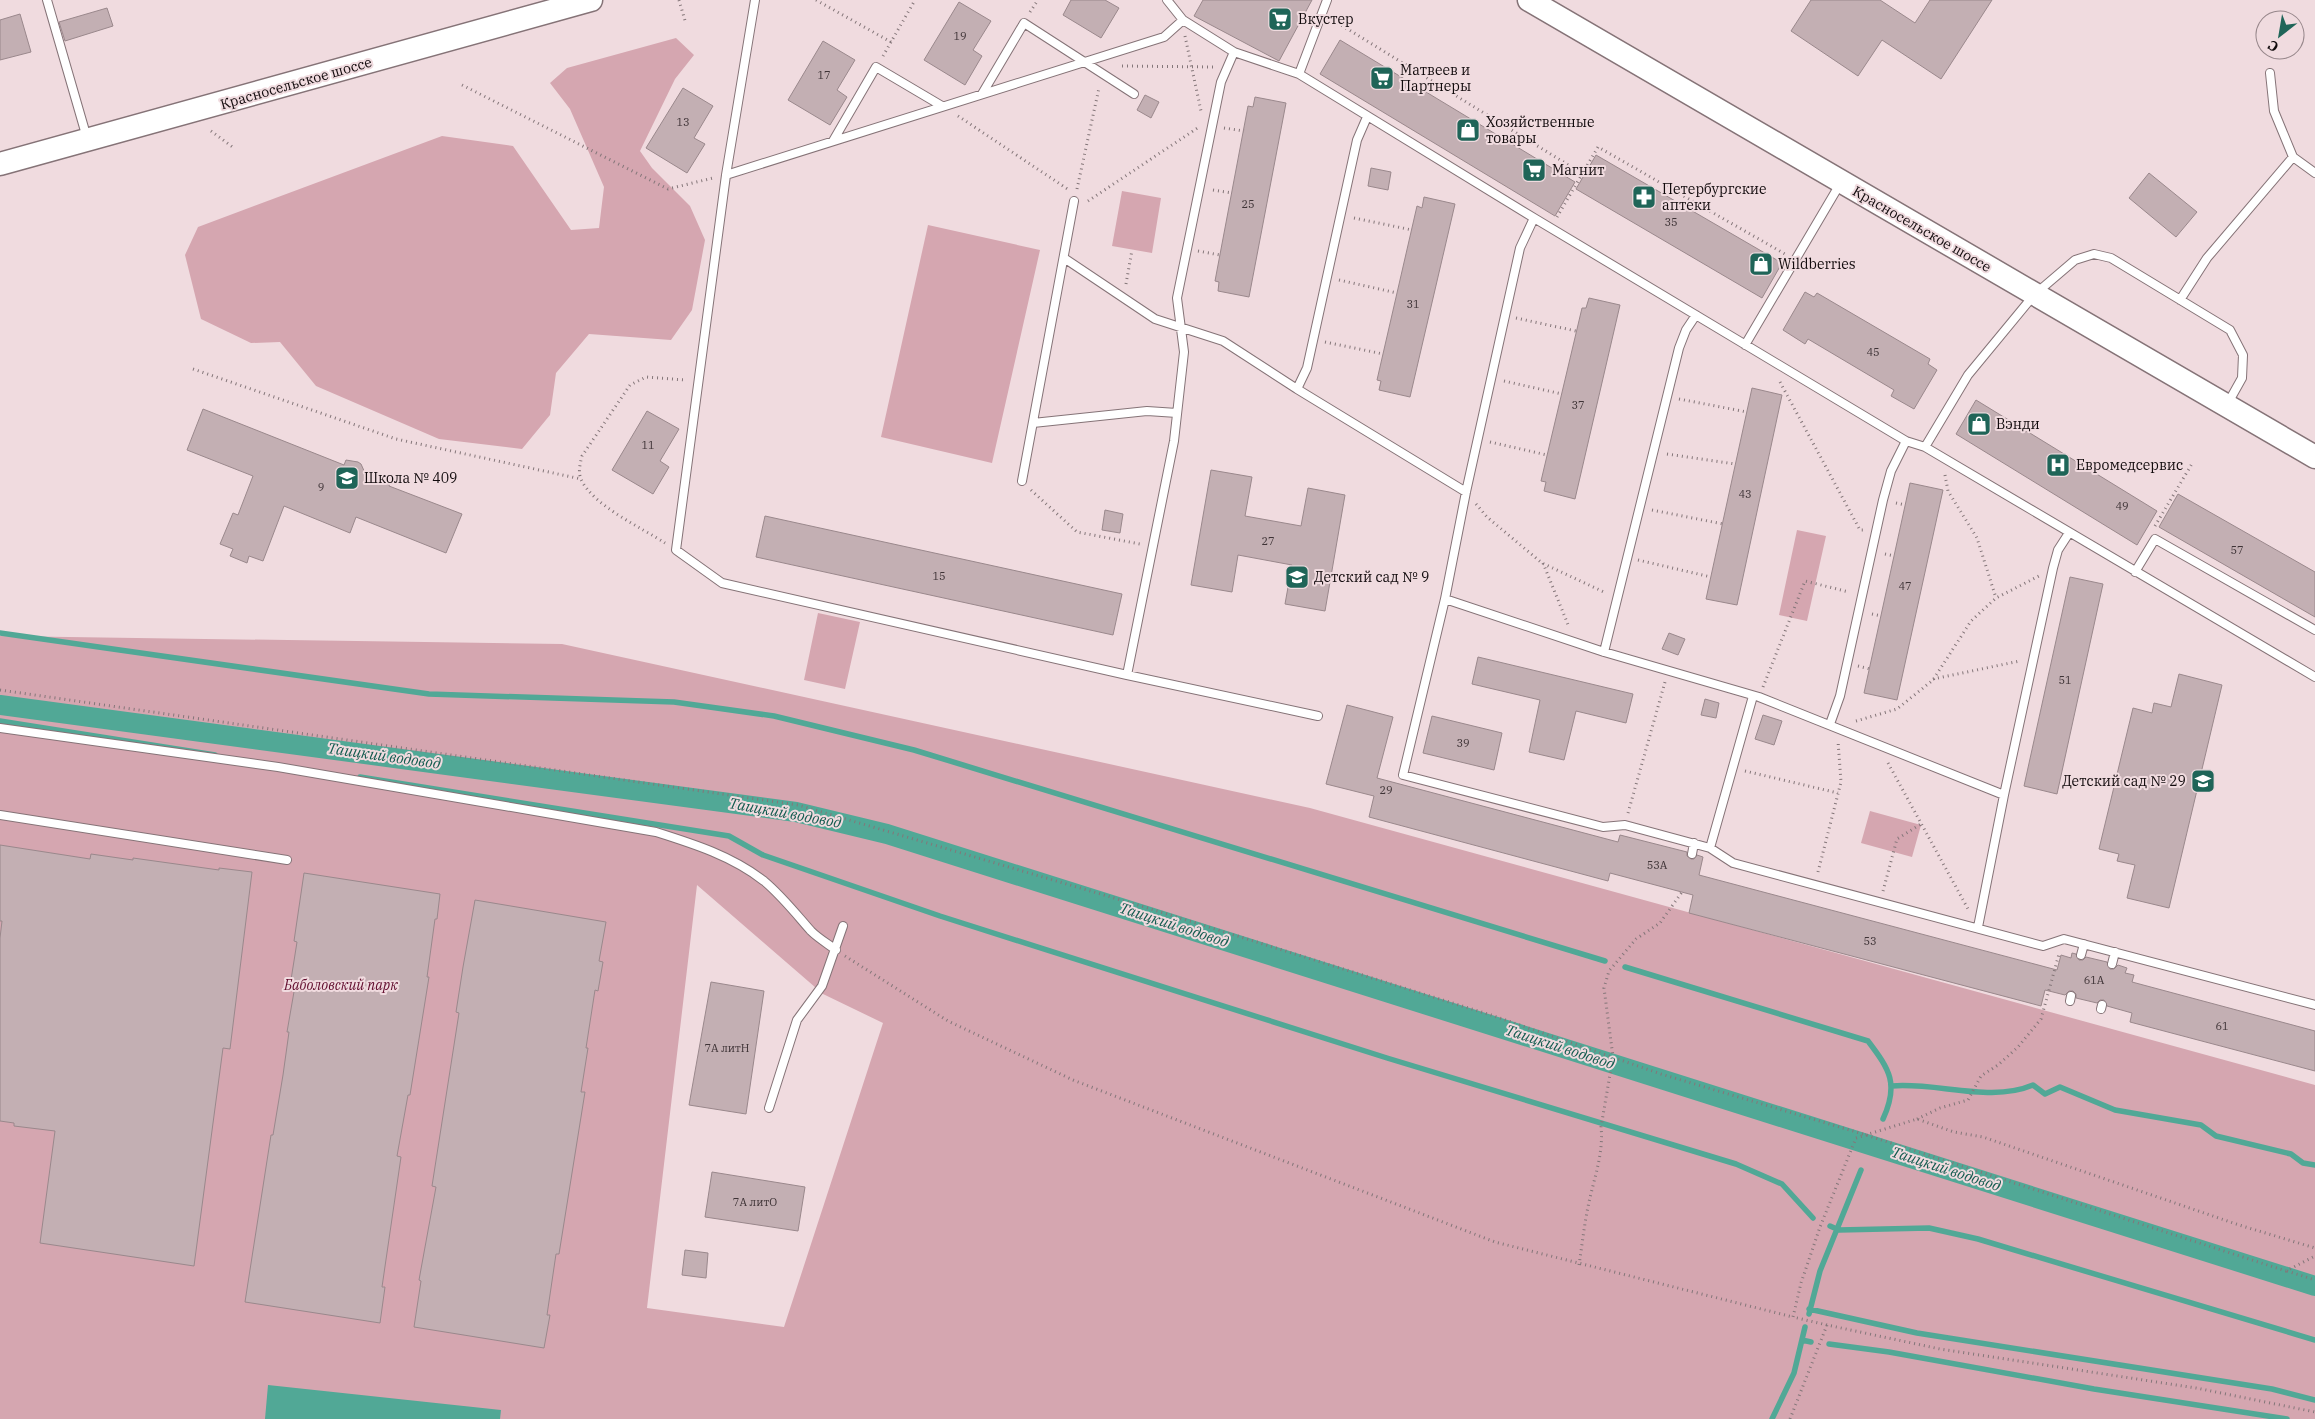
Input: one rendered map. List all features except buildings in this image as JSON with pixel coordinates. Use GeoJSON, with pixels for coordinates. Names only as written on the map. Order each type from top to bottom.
{"type":"FeatureCollection","features":[{"type":"Feature","properties":{"kind":"main road","name":"Красносельское шоссе"},"geometry":{"type":"LineString","coordinates":[[0,164],[591,0]]}},
{"type":"Feature","properties":{"kind":"main road","name":"Красносельское шоссе"},"geometry":{"type":"LineString","coordinates":[[1529,0],[2315,457]]}},
{"type":"Feature","properties":{"kind":"lane"},"geometry":{"type":"LineString","coordinates":[[46,0],[88,140]]}},
{"type":"Feature","properties":{"kind":"lane"},"geometry":{"type":"LineString","coordinates":[[755,0],[726,175],[676,550],[722,583],[1127,675],[1318,716]]}},
{"type":"Feature","properties":{"kind":"lane"},"geometry":{"type":"LineString","coordinates":[[1167,0],[1183,20],[1234,52],[1299,74],[1744,345],[1906,441],[1925,447],[2134,572],[2315,677]]}},
{"type":"Feature","properties":{"kind":"lane"},"geometry":{"type":"LineString","coordinates":[[1299,74],[1327,0]]}},
{"type":"Feature","properties":{"kind":"lane"},"geometry":{"type":"LineString","coordinates":[[726,175],[1164,36],[1183,20]]}},
{"type":"Feature","properties":{"kind":"lane"},"geometry":{"type":"LineString","coordinates":[[982,94],[1024,23],[1134,94]]}},
{"type":"Feature","properties":{"kind":"lane"},"geometry":{"type":"LineString","coordinates":[[1127,675],[1174,442],[1184,352],[1177,298],[1200,187],[1208,125],[1221,82],[1234,52]]}},
{"type":"Feature","properties":{"kind":"lane"},"geometry":{"type":"LineString","coordinates":[[832,141],[876,67],[942,106]]}},
{"type":"Feature","properties":{"kind":"lane"},"geometry":{"type":"LineString","coordinates":[[2270,72],[2274,111],[2293,157],[2315,174]]}},
{"type":"Feature","properties":{"kind":"lane"},"geometry":{"type":"LineString","coordinates":[[1297,388],[1307,368],[1356,140],[1367,117]]}},
{"type":"Feature","properties":{"kind":"lane"},"geometry":{"type":"LineString","coordinates":[[2180,300],[2207,258],[2293,157]]}},
{"type":"Feature","properties":{"kind":"lane"},"geometry":{"type":"LineString","coordinates":[[1744,345],[1841,182]]}},
{"type":"Feature","properties":{"kind":"lane"},"geometry":{"type":"LineString","coordinates":[[1022,481],[1074,202]]}},
{"type":"Feature","properties":{"kind":"lane"},"geometry":{"type":"LineString","coordinates":[[1534,218],[1520,248],[1466,492],[1445,599],[1403,775],[1603,827],[1625,825],[1694,843],[1710,848],[1733,863],[1978,927],[2043,946],[2064,939],[2315,1005]]}},
{"type":"Feature","properties":{"kind":"lane"},"geometry":{"type":"LineString","coordinates":[[1925,447],[1968,375],[2034,294],[2075,260],[2094,254],[2111,258],[2230,330],[2243,355],[2242,378],[2227,405]]}},
{"type":"Feature","properties":{"kind":"lane"},"geometry":{"type":"LineString","coordinates":[[1064,258],[1155,319],[1223,341],[1466,492]]}},
{"type":"Feature","properties":{"kind":"lane"},"geometry":{"type":"LineString","coordinates":[[1604,652],[1679,348],[1686,330],[1696,315]]}},
{"type":"Feature","properties":{"kind":"lane"},"geometry":{"type":"LineString","coordinates":[[1032,423],[1147,411],[1177,413]]}},
{"type":"Feature","properties":{"kind":"lane"},"geometry":{"type":"LineString","coordinates":[[1834,726],[1883,500],[1891,471],[1906,441]]}},
{"type":"Feature","properties":{"kind":"lane"},"geometry":{"type":"LineString","coordinates":[[1978,927],[2004,795],[2053,568],[2058,550],[2069,533]]}},
{"type":"Feature","properties":{"kind":"lane"},"geometry":{"type":"LineString","coordinates":[[2134,572],[2155,538],[2315,630]]}},
{"type":"Feature","properties":{"kind":"lane"},"geometry":{"type":"LineString","coordinates":[[1445,599],[1668,672],[1757,695],[2004,795]]}},
{"type":"Feature","properties":{"kind":"lane"},"geometry":{"type":"LineString","coordinates":[[1710,848],[1757,695]]}},
{"type":"Feature","properties":{"kind":"lane"},"geometry":{"type":"LineString","coordinates":[[0,728],[278,767],[656,832],[731,859],[764,881],[813,932],[836,950]]}},
{"type":"Feature","properties":{"kind":"lane"},"geometry":{"type":"LineString","coordinates":[[0,815],[287,860]]}},
{"type":"Feature","properties":{"kind":"lane"},"geometry":{"type":"LineString","coordinates":[[1692,854],[1694,843]]}},
{"type":"Feature","properties":{"kind":"lane"},"geometry":{"type":"LineString","coordinates":[[769,1108],[797,1020],[822,986],[843,926]]}},
{"type":"Feature","properties":{"kind":"lane"},"geometry":{"type":"LineString","coordinates":[[2081,955],[2084,944]]}},
{"type":"Feature","properties":{"kind":"lane"},"geometry":{"type":"LineString","coordinates":[[2112,964],[2115,952]]}},
{"type":"Feature","properties":{"kind":"path"},"geometry":{"type":"LineString","coordinates":[[679,0],[686,24]]}},
{"type":"Feature","properties":{"kind":"path"},"geometry":{"type":"LineString","coordinates":[[816,0],[891,42]]}},
{"type":"Feature","properties":{"kind":"path"},"geometry":{"type":"LineString","coordinates":[[876,67],[915,0]]}},
{"type":"Feature","properties":{"kind":"path"},"geometry":{"type":"LineString","coordinates":[[1030,0],[1036,3]]}},
{"type":"Feature","properties":{"kind":"path"},"geometry":{"type":"LineString","coordinates":[[1322,13],[1583,174]]}},
{"type":"Feature","properties":{"kind":"path"},"geometry":{"type":"LineString","coordinates":[[1185,35],[1202,114]]}},
{"type":"Feature","properties":{"kind":"path"},"geometry":{"type":"LineString","coordinates":[[1117,66],[1212,66]]}},
{"type":"Feature","properties":{"kind":"path"},"geometry":{"type":"LineString","coordinates":[[462,86],[668,189],[726,175]]}},
{"type":"Feature","properties":{"kind":"path"},"geometry":{"type":"LineString","coordinates":[[954,114],[1076,194],[1100,86]]}},
{"type":"Feature","properties":{"kind":"path"},"geometry":{"type":"LineString","coordinates":[[1084,203],[1208,125],[1244,131]]}},
{"type":"Feature","properties":{"kind":"path"},"geometry":{"type":"LineString","coordinates":[[211,131],[234,148]]}},
{"type":"Feature","properties":{"kind":"path"},"geometry":{"type":"LineString","coordinates":[[1550,228],[1598,147],[1794,259]]}},
{"type":"Feature","properties":{"kind":"path"},"geometry":{"type":"LineString","coordinates":[[1200,187],[1232,193]]}},
{"type":"Feature","properties":{"kind":"path"},"geometry":{"type":"LineString","coordinates":[[1340,215],[1412,230]]}},
{"type":"Feature","properties":{"kind":"path"},"geometry":{"type":"LineString","coordinates":[[1187,249],[1220,255]]}},
{"type":"Feature","properties":{"kind":"path"},"geometry":{"type":"LineString","coordinates":[[1124,299],[1132,250]]}},
{"type":"Feature","properties":{"kind":"path"},"geometry":{"type":"LineString","coordinates":[[1326,278],[1397,293]]}},
{"type":"Feature","properties":{"kind":"path"},"geometry":{"type":"LineString","coordinates":[[1505,316],[1576,331]]}},
{"type":"Feature","properties":{"kind":"path"},"geometry":{"type":"LineString","coordinates":[[1313,339],[1383,354]]}},
{"type":"Feature","properties":{"kind":"path"},"geometry":{"type":"LineString","coordinates":[[193,369],[396,439],[580,479]]}},
{"type":"Feature","properties":{"kind":"path"},"geometry":{"type":"LineString","coordinates":[[1777,376],[1856,523]]}},
{"type":"Feature","properties":{"kind":"path"},"geometry":{"type":"LineString","coordinates":[[676,550],[606,505],[590,492],[580,479],[579,468],[582,456],[630,385],[646,377],[698,380]]}},
{"type":"Feature","properties":{"kind":"path"},"geometry":{"type":"LineString","coordinates":[[1491,378],[1562,394]]}},
{"type":"Feature","properties":{"kind":"path"},"geometry":{"type":"LineString","coordinates":[[1667,397],[1747,412]]}},
{"type":"Feature","properties":{"kind":"path"},"geometry":{"type":"LineString","coordinates":[[1478,440],[1548,455]]}},
{"type":"Feature","properties":{"kind":"path"},"geometry":{"type":"LineString","coordinates":[[1654,452],[1736,464]]}},
{"type":"Feature","properties":{"kind":"path"},"geometry":{"type":"LineString","coordinates":[[1942,458],[1948,491],[1977,538],[1996,598]]}},
{"type":"Feature","properties":{"kind":"path"},"geometry":{"type":"LineString","coordinates":[[2155,538],[2153,528],[2193,462]]}},
{"type":"Feature","properties":{"kind":"path"},"geometry":{"type":"LineString","coordinates":[[1022,481],[1076,532],[1152,547]]}},
{"type":"Feature","properties":{"kind":"path"},"geometry":{"type":"LineString","coordinates":[[1475,503],[1486,517],[1542,563],[1606,593]]}},
{"type":"Feature","properties":{"kind":"path"},"geometry":{"type":"LineString","coordinates":[[1640,507],[1722,524]]}},
{"type":"Feature","properties":{"kind":"path"},"geometry":{"type":"LineString","coordinates":[[1628,558],[1711,577]]}},
{"type":"Feature","properties":{"kind":"path"},"geometry":{"type":"LineString","coordinates":[[1542,563],[1570,630]]}},
{"type":"Feature","properties":{"kind":"path"},"geometry":{"type":"LineString","coordinates":[[1834,726],[1898,709],[1933,680],[1971,621],[1996,598],[2053,568]]}},
{"type":"Feature","properties":{"kind":"path"},"geometry":{"type":"LineString","coordinates":[[1757,695],[1805,581],[1854,593]]}},
{"type":"Feature","properties":{"kind":"path"},"geometry":{"type":"LineString","coordinates":[[1933,680],[2034,658]]}},
{"type":"Feature","properties":{"kind":"path"},"geometry":{"type":"LineString","coordinates":[[1625,825],[1668,672]]}},
{"type":"Feature","properties":{"kind":"path"},"geometry":{"type":"LineString","coordinates":[[0,690],[798,805],[1148,908],[1491,1015],[1661,1074],[1863,1134],[2315,1280]]}},
{"type":"Feature","properties":{"kind":"path"},"geometry":{"type":"LineString","coordinates":[[1816,881],[1841,782],[1838,742]]}},
{"type":"Feature","properties":{"kind":"path"},"geometry":{"type":"LineString","coordinates":[[1886,760],[1969,912]]}},
{"type":"Feature","properties":{"kind":"path"},"geometry":{"type":"LineString","coordinates":[[1736,769],[1838,793]]}},
{"type":"Feature","properties":{"kind":"path"},"geometry":{"type":"LineString","coordinates":[[1882,897],[1897,839],[1921,824]]}},
{"type":"Feature","properties":{"kind":"path"},"geometry":{"type":"LineString","coordinates":[[1579,1265],[1588,1206],[1598,1167],[1602,1137],[1601,1127],[1613,1058],[1604,988],[1609,971],[1636,939],[1660,922],[1682,892]]}},
{"type":"Feature","properties":{"kind":"path"},"geometry":{"type":"LineString","coordinates":[[1793,1317],[1801,1283],[1820,1227],[1856,1138],[1863,1134],[1917,1119],[1940,1108],[1968,1100],[1981,1076],[2018,1047],[2041,1019],[2064,939]]}},
{"type":"Feature","properties":{"kind":"path"},"geometry":{"type":"LineString","coordinates":[[836,950],[948,1021],[1073,1080],[1495,1242],[1579,1265],[1827,1325],[1940,1348],[2196,1388],[2315,1412]]}},
{"type":"Feature","properties":{"kind":"path"},"geometry":{"type":"LineString","coordinates":[[1917,1119],[1954,1132],[1983,1137],[2239,1225],[2315,1248]]}},
{"type":"Feature","properties":{"kind":"path"},"geometry":{"type":"LineString","coordinates":[[2286,1271],[2315,1256]]}},
{"type":"Feature","properties":{"kind":"path"},"geometry":{"type":"LineString","coordinates":[[1790,1419],[1827,1325]]}},
{"type":"Feature","properties":{"kind":"green space"},"geometry":{"type":"Polygon","coordinates":[[[676,38],[694,55],[675,79],[640,151],[652,168],[690,206],[705,240],[692,310],[671,340],[589,334],[556,373],[550,415],[522,449],[439,439],[316,386],[280,342],[251,343],[201,319],[185,255],[198,227],[442,136],[513,146],[571,230],[599,228],[604,187],[570,109],[550,83],[567,68],[676,38]]]}},
{"type":"Feature","properties":{"kind":"green space"},"geometry":{"type":"Polygon","coordinates":[[[1122,191],[1161,198],[1152,253],[1112,246],[1122,191]]]}},
{"type":"Feature","properties":{"kind":"green space"},"geometry":{"type":"Polygon","coordinates":[[[928,225],[1040,250],[992,463],[881,437],[928,225]]]}},
{"type":"Feature","properties":{"kind":"green space"},"geometry":{"type":"Polygon","coordinates":[[[1797,530],[1826,536],[1807,621],[1779,615],[1797,530]]]}},
{"type":"Feature","properties":{"kind":"green space"},"geometry":{"type":"Polygon","coordinates":[[[818,613],[860,622],[845,689],[804,680],[818,613]]]}},
{"type":"Feature","properties":{"kind":"green space","name":"Баболовский парк"},"geometry":{"type":"Polygon","coordinates":[[[0,636],[562,644],[1310,808],[2315,1085],[2315,1419],[0,1419],[0,636]],[[697,885],[647,1308],[784,1327],[883,1023],[823,994],[697,885]]]}},
{"type":"Feature","properties":{"kind":"green space"},"geometry":{"type":"Polygon","coordinates":[[[1870,811],[1921,825],[1912,857],[1861,843],[1870,811]]]}},
{"type":"Feature","properties":{"kind":"shaded area"},"geometry":{"type":"Polygon","coordinates":[[[268,1385],[501,1410],[500,1419],[265,1419],[268,1385]]]}},
{"type":"Feature","properties":{"kind":"waterway"},"geometry":{"type":"LineString","coordinates":[[0,633],[429,694],[674,702],[774,716],[914,750],[1605,961]]}},
{"type":"Feature","properties":{"kind":"waterway","name":"Таицкий водовод"},"geometry":{"type":"LineString","coordinates":[[0,705],[796,812],[887,834],[2315,1286]]}},
{"type":"Feature","properties":{"kind":"waterway"},"geometry":{"type":"LineString","coordinates":[[0,721],[215,755]]}},
{"type":"Feature","properties":{"kind":"waterway"},"geometry":{"type":"LineString","coordinates":[[360,777],[729,836],[763,855],[940,916],[1387,1058],[1736,1164],[1782,1184],[1813,1218]]}},
{"type":"Feature","properties":{"kind":"waterway"},"geometry":{"type":"LineString","coordinates":[[1625,967],[1868,1041],[1882,1060],[1890,1078],[1890,1096],[1883,1119]]}},
{"type":"Feature","properties":{"kind":"waterway"},"geometry":{"type":"LineString","coordinates":[[1892,1086],[2000,1092],[2017,1090],[2033,1085],[2045,1094],[2060,1087],[2115,1110],[2201,1125],[2216,1136],[2291,1154],[2303,1163],[2315,1165]]}},
{"type":"Feature","properties":{"kind":"waterway"},"geometry":{"type":"LineString","coordinates":[[1809,1314],[1820,1271],[1861,1170]]}},
{"type":"Feature","properties":{"kind":"waterway"},"geometry":{"type":"LineString","coordinates":[[1830,1226],[1839,1230],[1929,1228],[1978,1239],[2315,1340]]}},
{"type":"Feature","properties":{"kind":"waterway"},"geometry":{"type":"LineString","coordinates":[[1809,1309],[1917,1333],[2272,1389],[2315,1400]]}},
{"type":"Feature","properties":{"kind":"waterway"},"geometry":{"type":"LineString","coordinates":[[1772,1419],[1794,1373],[1805,1327]]}},
{"type":"Feature","properties":{"kind":"waterway"},"geometry":{"type":"LineString","coordinates":[[1802,1340],[1811,1342]]}},
{"type":"Feature","properties":{"kind":"waterway"},"geometry":{"type":"LineString","coordinates":[[1829,1344],[1889,1352],[2094,1389],[2287,1419]]}},
{"type":"Feature","properties":{"kind":"place","name":"Вкустер"},"geometry":{"type":"Point","coordinates":[1280,19]}},
{"type":"Feature","properties":{"kind":"place","name":"Матвеев и Партнеры"},"geometry":{"type":"Point","coordinates":[1382,78]}},
{"type":"Feature","properties":{"kind":"place","name":"Хозяйственные товары"},"geometry":{"type":"Point","coordinates":[1468,130]}},
{"type":"Feature","properties":{"kind":"place","name":"Магнит"},"geometry":{"type":"Point","coordinates":[1534,170]}},
{"type":"Feature","properties":{"kind":"place","name":"Петербургские аптеки"},"geometry":{"type":"Point","coordinates":[1644,197]}},
{"type":"Feature","properties":{"kind":"place","name":"Wildberries"},"geometry":{"type":"Point","coordinates":[1761,264]}},
{"type":"Feature","properties":{"kind":"place","name":"Вэнди"},"geometry":{"type":"Point","coordinates":[1979,424]}},
{"type":"Feature","properties":{"kind":"place","name":"Евромедсервис"},"geometry":{"type":"Point","coordinates":[2058,465]}},
{"type":"Feature","properties":{"kind":"place","name":"Школа № 409"},"geometry":{"type":"Point","coordinates":[347,478]}},
{"type":"Feature","properties":{"kind":"place","name":"Детский сад № 9"},"geometry":{"type":"Point","coordinates":[1297,577]}},
{"type":"Feature","properties":{"kind":"place","name":"Детский сад № 29"},"geometry":{"type":"Point","coordinates":[2203,781]}}]}
